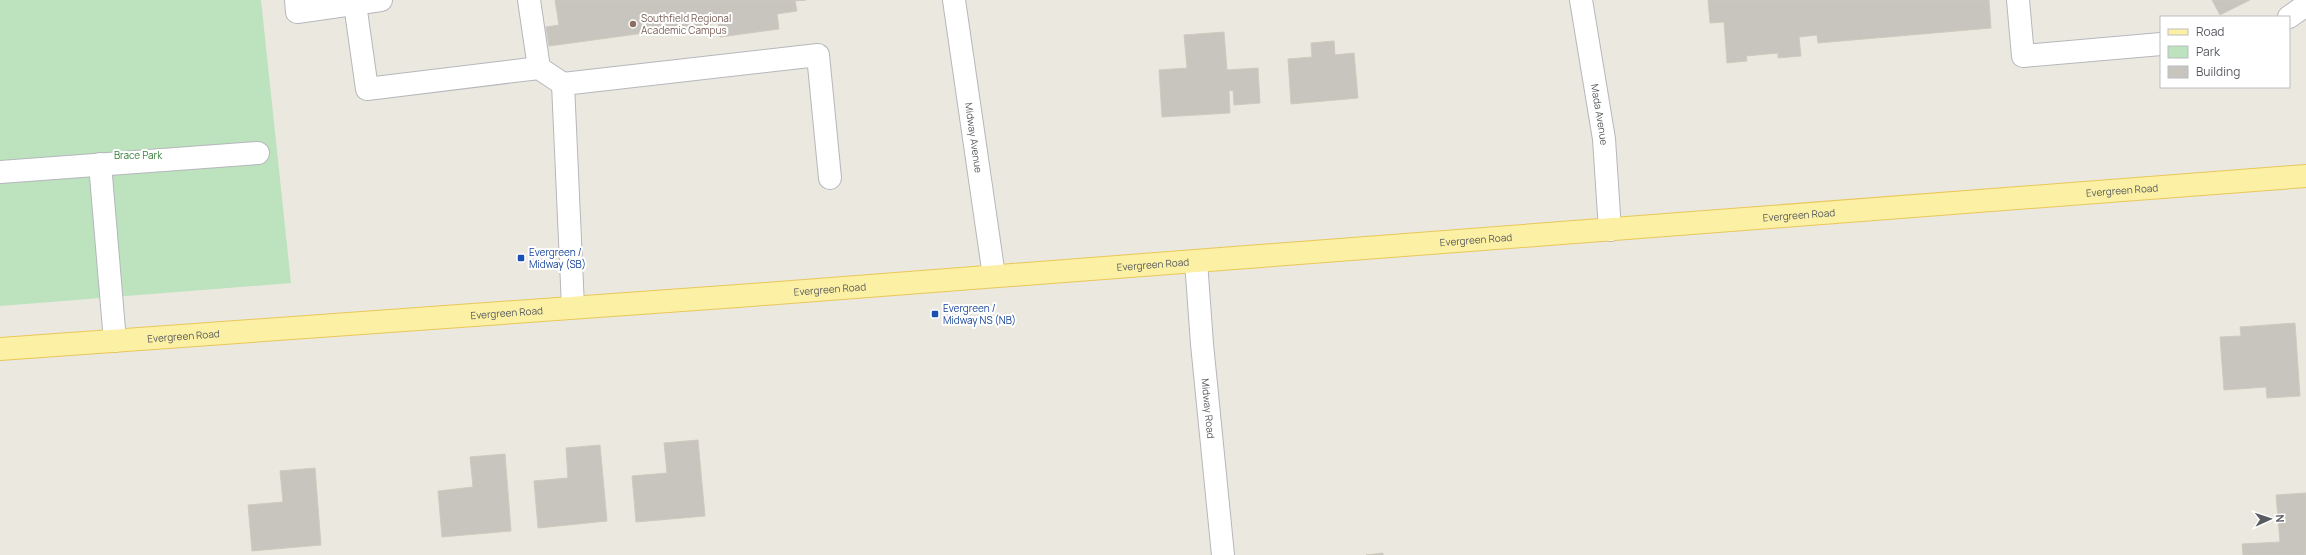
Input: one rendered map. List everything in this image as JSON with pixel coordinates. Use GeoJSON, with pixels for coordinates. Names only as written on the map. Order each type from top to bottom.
{"type":"FeatureCollection","features":[{"type":"Feature","properties":{"kind":"main road","name":"Evergreen Road"},"geometry":{"type":"LineString","coordinates":[[0,349],[1610,230],[2306,176]]}},
{"type":"Feature","properties":{"kind":"street"},"geometry":{"type":"LineString","coordinates":[[296,0],[297,12],[382,0]]}},
{"type":"Feature","properties":{"kind":"street"},"geometry":{"type":"LineString","coordinates":[[530,0],[539,68]]}},
{"type":"Feature","properties":{"kind":"street","name":"Midway Avenue"},"geometry":{"type":"LineString","coordinates":[[954,0],[994,276]]}},
{"type":"Feature","properties":{"kind":"street","name":"Mada Avenue"},"geometry":{"type":"LineString","coordinates":[[1581,0],[1604,139],[1610,230]]}},
{"type":"Feature","properties":{"kind":"street"},"geometry":{"type":"LineString","coordinates":[[2018,0],[2023,56],[2160,44]]}},
{"type":"Feature","properties":{"kind":"street"},"geometry":{"type":"LineString","coordinates":[[354,4],[367,89],[539,68],[563,84],[818,54],[830,178]]}},
{"type":"Feature","properties":{"kind":"street"},"geometry":{"type":"LineString","coordinates":[[2290,16],[2306,4]]}},
{"type":"Feature","properties":{"kind":"street"},"geometry":{"type":"LineString","coordinates":[[563,84],[573,307]]}},
{"type":"Feature","properties":{"kind":"street"},"geometry":{"type":"LineString","coordinates":[[0,172],[258,153]]}},
{"type":"Feature","properties":{"kind":"street"},"geometry":{"type":"LineString","coordinates":[[100,164],[115,341]]}},
{"type":"Feature","properties":{"kind":"street","name":"Midway Road"},"geometry":{"type":"LineString","coordinates":[[1196,261],[1203,356],[1224,555]]}},
{"type":"Feature","properties":{"kind":"green space","name":"Brace Park"},"geometry":{"type":"Polygon","coordinates":[[[0,0],[261,0],[291,283],[0,306],[0,0]]]}},
{"type":"Feature","properties":{"kind":"building","name":"Southfield Regional Academic Campus"},"geometry":{"type":"Polygon","coordinates":[[[555,0],[806,0],[795,1],[797,11],[777,14],[779,29],[720,37],[718,23],[549,46],[546,27],[559,25],[555,0]]]}},
{"type":"Feature","properties":{"kind":"building"},"geometry":{"type":"Polygon","coordinates":[[[1708,0],[1989,0],[1991,28],[1818,43],[1817,35],[1799,37],[1801,56],[1778,58],[1778,53],[1746,56],[1747,61],[1727,63],[1724,22],[1710,23],[1708,0]]]}},
{"type":"Feature","properties":{"kind":"building"},"geometry":{"type":"Polygon","coordinates":[[[2212,0],[2250,0],[2220,15],[2212,0]]]}},
{"type":"Feature","properties":{"kind":"building"},"geometry":{"type":"Polygon","coordinates":[[[1224,32],[1227,70],[1258,68],[1260,103],[1234,105],[1233,90],[1229,91],[1230,113],[1162,117],[1159,70],[1187,68],[1184,35],[1224,32]]]}},
{"type":"Feature","properties":{"kind":"building"},"geometry":{"type":"Polygon","coordinates":[[[1334,41],[1335,55],[1354,53],[1358,98],[1291,104],[1288,59],[1312,57],[1311,43],[1334,41]]]}},
{"type":"Feature","properties":{"kind":"building"},"geometry":{"type":"Polygon","coordinates":[[[2295,323],[2300,396],[2267,398],[2266,387],[2224,390],[2220,337],[2241,336],[2240,327],[2295,323]]]}},
{"type":"Feature","properties":{"kind":"building"},"geometry":{"type":"Polygon","coordinates":[[[698,440],[705,516],[636,522],[632,476],[667,473],[664,443],[698,440]]]}},
{"type":"Feature","properties":{"kind":"building"},"geometry":{"type":"Polygon","coordinates":[[[600,445],[607,521],[538,528],[534,481],[568,478],[566,448],[600,445]]]}},
{"type":"Feature","properties":{"kind":"building"},"geometry":{"type":"Polygon","coordinates":[[[505,454],[511,531],[442,537],[438,491],[473,487],[470,457],[505,454]]]}},
{"type":"Feature","properties":{"kind":"building"},"geometry":{"type":"Polygon","coordinates":[[[315,468],[321,545],[252,551],[248,505],[283,502],[280,471],[315,468]]]}},
{"type":"Feature","properties":{"kind":"building"},"geometry":{"type":"Polygon","coordinates":[[[2306,493],[2306,555],[2243,555],[2242,544],[2280,542],[2276,495],[2306,493]]]}},
{"type":"Feature","properties":{"kind":"building"},"geometry":{"type":"Polygon","coordinates":[[[1383,553],[1383,555],[1366,555],[1383,553]]]}},
{"type":"Feature","properties":{"kind":"place","name":"Southfield Regional Academic Campus"},"geometry":{"type":"Point","coordinates":[633,24]}},
{"type":"Feature","properties":{"kind":"place","name":"Evergreen / Midway (SB)"},"geometry":{"type":"Point","coordinates":[521,258]}},
{"type":"Feature","properties":{"kind":"place","name":"Evergreen / Midway NS (NB)"},"geometry":{"type":"Point","coordinates":[935,314]}}]}
